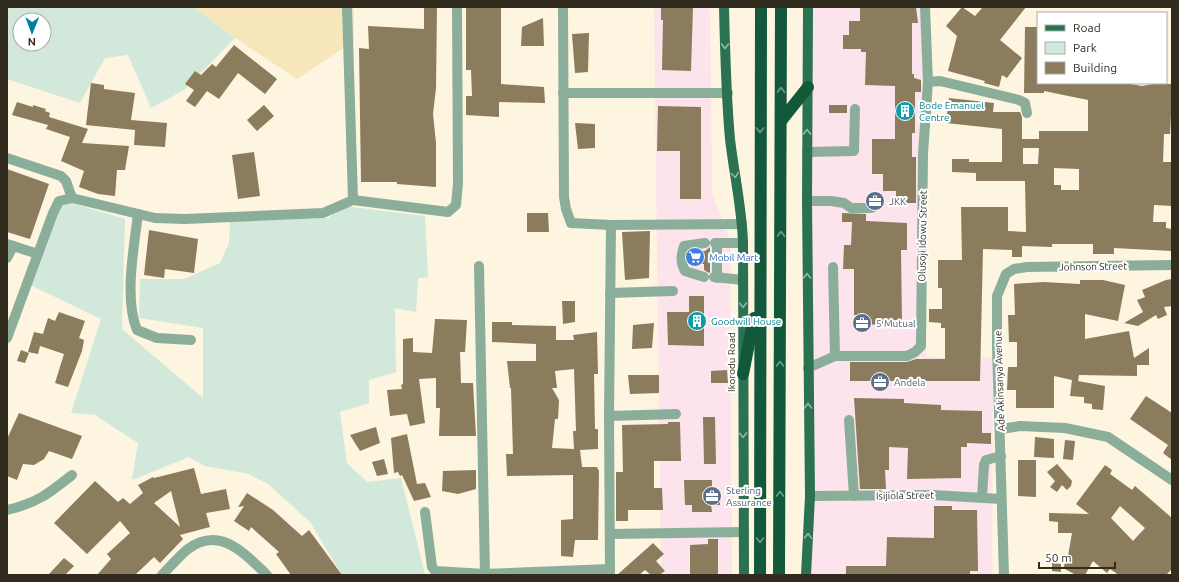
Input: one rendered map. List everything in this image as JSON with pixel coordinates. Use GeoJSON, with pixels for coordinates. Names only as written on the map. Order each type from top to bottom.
{"type":"FeatureCollection","features":[{"type":"Feature","properties":{"kind":"highway"},"geometry":{"type":"LineString","coordinates":[[760,575],[761,7]]}},
{"type":"Feature","properties":{"kind":"highway"},"geometry":{"type":"LineString","coordinates":[[779,575],[782,7]]}},
{"type":"Feature","properties":{"kind":"highway"},"geometry":{"type":"LineString","coordinates":[[781,121],[808,87]]}},
{"type":"Feature","properties":{"kind":"highway"},"geometry":{"type":"LineString","coordinates":[[743,374],[760,293]]}},
{"type":"Feature","properties":{"kind":"main road","name":"Ikorodu Road"},"geometry":{"type":"LineString","coordinates":[[724,7],[725,69],[728,93],[730,139],[742,224],[743,243],[744,575]]}},
{"type":"Feature","properties":{"kind":"main road"},"geometry":{"type":"LineString","coordinates":[[806,575],[810,496],[807,200],[808,7]]}},
{"type":"Feature","properties":{"kind":"street"},"geometry":{"type":"LineString","coordinates":[[347,7],[353,200]]}},
{"type":"Feature","properties":{"kind":"street"},"geometry":{"type":"LineString","coordinates":[[7,338],[53,212],[59,201],[72,198],[155,218],[185,219],[286,216],[323,213],[353,200],[448,212],[456,205],[458,7]]}},
{"type":"Feature","properties":{"kind":"street"},"geometry":{"type":"LineString","coordinates":[[563,7],[563,93],[566,210],[571,223],[611,225],[742,224]]}},
{"type":"Feature","properties":{"kind":"street","name":"Olusoji Idowu Street"},"geometry":{"type":"LineString","coordinates":[[808,368],[834,356],[907,356],[915,352],[921,346],[923,154],[928,82],[925,7]]}},
{"type":"Feature","properties":{"kind":"street"},"geometry":{"type":"LineString","coordinates":[[928,82],[940,82],[1019,100],[1025,103],[1027,113]]}},
{"type":"Feature","properties":{"kind":"street"},"geometry":{"type":"LineString","coordinates":[[563,93],[728,93]]}},
{"type":"Feature","properties":{"kind":"street"},"geometry":{"type":"LineString","coordinates":[[807,152],[854,151],[855,109]]}},
{"type":"Feature","properties":{"kind":"street"},"geometry":{"type":"LineString","coordinates":[[7,158],[61,176],[66,181],[72,198]]}},
{"type":"Feature","properties":{"kind":"street"},"geometry":{"type":"LineString","coordinates":[[807,200],[844,203],[852,208],[872,208]]}},
{"type":"Feature","properties":{"kind":"street"},"geometry":{"type":"LineString","coordinates":[[138,214],[131,268],[133,322],[137,330],[157,338],[191,340]]}},
{"type":"Feature","properties":{"kind":"street"},"geometry":{"type":"LineString","coordinates":[[425,512],[432,566],[435,572],[485,575],[610,572],[609,416],[611,225]]}},
{"type":"Feature","properties":{"kind":"street"},"geometry":{"type":"LineString","coordinates":[[743,243],[684,246],[681,255],[682,265],[685,271],[712,277],[743,280]]}},
{"type":"Feature","properties":{"kind":"street"},"geometry":{"type":"LineString","coordinates":[[712,244],[712,277]]}},
{"type":"Feature","properties":{"kind":"street"},"geometry":{"type":"LineString","coordinates":[[7,258],[10,245],[38,254]]}},
{"type":"Feature","properties":{"kind":"street","name":"Johnson Street"},"geometry":{"type":"LineString","coordinates":[[1014,269],[1027,267],[1172,265]]}},
{"type":"Feature","properties":{"kind":"street"},"geometry":{"type":"LineString","coordinates":[[479,266],[485,575]]}},
{"type":"Feature","properties":{"kind":"street"},"geometry":{"type":"LineString","coordinates":[[833,267],[834,356]]}},
{"type":"Feature","properties":{"kind":"street","name":"Ade Akinsanya Avenue"},"geometry":{"type":"LineString","coordinates":[[1004,575],[1001,499],[1001,429],[997,348],[997,296],[1006,274],[1014,269]]}},
{"type":"Feature","properties":{"kind":"street"},"geometry":{"type":"LineString","coordinates":[[610,293],[673,291]]}},
{"type":"Feature","properties":{"kind":"street"},"geometry":{"type":"LineString","coordinates":[[609,416],[676,414]]}},
{"type":"Feature","properties":{"kind":"street"},"geometry":{"type":"LineString","coordinates":[[849,420],[854,496]]}},
{"type":"Feature","properties":{"kind":"street"},"geometry":{"type":"LineString","coordinates":[[1001,429],[1020,426],[1065,428],[1108,437],[1172,480]]}},
{"type":"Feature","properties":{"kind":"street"},"geometry":{"type":"LineString","coordinates":[[982,497],[984,465],[986,460],[1001,456]]}},
{"type":"Feature","properties":{"kind":"street"},"geometry":{"type":"LineString","coordinates":[[7,510],[22,506],[45,496],[72,475]]}},
{"type":"Feature","properties":{"kind":"street","name":"Isijiola Street"},"geometry":{"type":"LineString","coordinates":[[810,496],[933,495],[1001,499]]}},
{"type":"Feature","properties":{"kind":"street"},"geometry":{"type":"LineString","coordinates":[[610,534],[744,532]]}},
{"type":"Feature","properties":{"kind":"street"},"geometry":{"type":"LineString","coordinates":[[162,575],[188,549],[200,542],[210,540],[225,541],[241,550],[267,575]]}},
{"type":"Feature","properties":{"kind":"shaded area"},"geometry":{"type":"Polygon","coordinates":[[[193,7],[354,7],[354,41],[297,79],[235,38],[193,7]]]}},
{"type":"Feature","properties":{"kind":"shaded area"},"geometry":{"type":"Polygon","coordinates":[[[654,7],[710,7],[712,193],[730,240],[732,575],[661,575],[654,7]]]}},
{"type":"Feature","properties":{"kind":"shaded area"},"geometry":{"type":"Polygon","coordinates":[[[811,7],[926,7],[926,357],[993,358],[992,575],[811,575],[811,7]]]}},
{"type":"Feature","properties":{"kind":"green space"},"geometry":{"type":"Polygon","coordinates":[[[7,7],[193,7],[235,38],[184,90],[151,108],[128,55],[105,58],[80,103],[7,79],[7,7]]]}},
{"type":"Feature","properties":{"kind":"green space"},"geometry":{"type":"Polygon","coordinates":[[[61,200],[125,219],[122,329],[203,398],[203,328],[139,318],[140,279],[184,279],[220,263],[229,243],[230,221],[328,218],[344,206],[425,216],[428,277],[418,278],[416,312],[395,308],[396,372],[369,380],[369,403],[340,412],[347,463],[367,482],[401,478],[425,574],[458,573],[458,575],[342,575],[310,522],[268,484],[249,474],[205,466],[189,457],[132,480],[138,443],[95,415],[71,413],[101,319],[28,284],[61,200]]]}},
{"type":"Feature","properties":{"kind":"building"},"geometry":{"type":"Polygon","coordinates":[[[424,7],[437,7],[436,88],[433,114],[436,143],[436,187],[397,184],[397,182],[361,182],[359,48],[369,49],[368,26],[424,29],[424,7]]]}},
{"type":"Feature","properties":{"kind":"building"},"geometry":{"type":"Polygon","coordinates":[[[466,7],[501,7],[501,84],[544,87],[545,103],[499,102],[499,117],[466,115],[466,96],[472,96],[471,70],[466,70],[466,7]]]}},
{"type":"Feature","properties":{"kind":"building"},"geometry":{"type":"Polygon","coordinates":[[[661,7],[693,7],[691,71],[662,70],[663,20],[661,20],[661,7]]]}},
{"type":"Feature","properties":{"kind":"building"},"geometry":{"type":"Polygon","coordinates":[[[860,7],[916,7],[918,23],[912,23],[912,74],[914,74],[914,78],[921,80],[921,92],[915,92],[915,133],[912,133],[912,157],[916,157],[916,203],[896,203],[896,191],[883,191],[883,174],[872,174],[872,139],[895,139],[895,86],[865,85],[866,52],[861,52],[861,49],[843,49],[843,35],[849,35],[849,21],[860,21],[860,7]]]}},
{"type":"Feature","properties":{"kind":"building"},"geometry":{"type":"Polygon","coordinates":[[[962,7],[975,16],[983,7],[1026,7],[1000,40],[1022,58],[1007,78],[1002,75],[999,87],[984,83],[985,81],[948,71],[957,36],[946,26],[962,7]]]}},
{"type":"Feature","properties":{"kind":"building"},"geometry":{"type":"Polygon","coordinates":[[[543,18],[544,46],[521,46],[522,27],[543,18]]]}},
{"type":"Feature","properties":{"kind":"building"},"geometry":{"type":"Polygon","coordinates":[[[1025,27],[1037,27],[1037,84],[1131,84],[1142,86],[1172,84],[1172,115],[1171,114],[1170,134],[1164,134],[1163,162],[1172,162],[1172,206],[1154,205],[1153,222],[1166,222],[1166,228],[1172,229],[1172,251],[1114,248],[1114,254],[1093,254],[1093,244],[1052,244],[1052,247],[1022,246],[1022,257],[1012,257],[1012,250],[983,249],[980,381],[850,381],[850,362],[907,362],[916,359],[945,359],[945,328],[941,328],[941,323],[929,322],[929,309],[942,309],[942,288],[938,288],[938,260],[962,260],[961,207],[1008,207],[1008,231],[1026,232],[1025,181],[976,181],[976,173],[952,172],[952,159],[969,159],[969,162],[1002,162],[1002,129],[946,123],[949,98],[994,103],[993,112],[1020,112],[1022,117],[1022,139],[1039,139],[1039,131],[1088,131],[1088,100],[1044,91],[1044,93],[1024,93],[1025,27]],[[1023,148],[1023,164],[1038,164],[1039,148],[1023,148]],[[1054,168],[1054,185],[1061,185],[1061,190],[1079,190],[1079,169],[1054,168]]]}},
{"type":"Feature","properties":{"kind":"building"},"geometry":{"type":"Polygon","coordinates":[[[589,33],[588,72],[575,73],[572,34],[589,33]]]}},
{"type":"Feature","properties":{"kind":"building"},"geometry":{"type":"Polygon","coordinates":[[[234,45],[277,79],[265,94],[238,73],[219,99],[207,91],[195,107],[186,101],[194,90],[185,84],[195,71],[201,75],[212,64],[216,67],[234,45]]]}},
{"type":"Feature","properties":{"kind":"building"},"geometry":{"type":"Polygon","coordinates":[[[91,83],[104,85],[104,89],[135,93],[131,120],[167,123],[165,147],[134,145],[135,130],[86,125],[91,83]]]}},
{"type":"Feature","properties":{"kind":"building"},"geometry":{"type":"Polygon","coordinates":[[[17,102],[46,109],[45,111],[50,113],[49,117],[88,129],[82,143],[129,146],[125,170],[117,170],[115,196],[98,194],[79,187],[84,171],[61,161],[70,137],[46,129],[48,125],[12,115],[17,102]]]}},
{"type":"Feature","properties":{"kind":"building"},"geometry":{"type":"Polygon","coordinates":[[[264,105],[274,116],[257,131],[247,120],[264,105]]]}},
{"type":"Feature","properties":{"kind":"building"},"geometry":{"type":"Polygon","coordinates":[[[829,105],[847,105],[847,113],[829,113],[829,105]]]}},
{"type":"Feature","properties":{"kind":"building"},"geometry":{"type":"Polygon","coordinates":[[[658,106],[701,107],[701,199],[680,199],[680,151],[657,151],[658,106]]]}},
{"type":"Feature","properties":{"kind":"building"},"geometry":{"type":"Polygon","coordinates":[[[575,123],[595,124],[595,148],[578,149],[575,123]]]}},
{"type":"Feature","properties":{"kind":"building"},"geometry":{"type":"Polygon","coordinates":[[[254,152],[260,196],[238,199],[232,155],[254,152]]]}},
{"type":"Feature","properties":{"kind":"building"},"geometry":{"type":"Polygon","coordinates":[[[7,169],[49,184],[30,239],[7,232],[7,169]]]}},
{"type":"Feature","properties":{"kind":"building"},"geometry":{"type":"Polygon","coordinates":[[[527,213],[548,213],[549,232],[527,232],[527,213]]]}},
{"type":"Feature","properties":{"kind":"building"},"geometry":{"type":"Polygon","coordinates":[[[842,213],[866,214],[866,221],[907,223],[907,250],[901,250],[902,324],[858,325],[859,315],[854,315],[854,269],[843,269],[844,245],[851,245],[852,222],[842,222],[842,213]]]}},
{"type":"Feature","properties":{"kind":"building"},"geometry":{"type":"Polygon","coordinates":[[[149,230],[198,239],[194,273],[165,269],[164,278],[144,275],[149,230]]]}},
{"type":"Feature","properties":{"kind":"building"},"geometry":{"type":"Polygon","coordinates":[[[650,231],[649,278],[625,280],[622,232],[650,231]]]}},
{"type":"Feature","properties":{"kind":"building"},"geometry":{"type":"Polygon","coordinates":[[[710,247],[709,273],[704,270],[704,264],[689,264],[689,252],[705,251],[710,247]]]}},
{"type":"Feature","properties":{"kind":"building"},"geometry":{"type":"Polygon","coordinates":[[[1172,279],[1172,306],[1164,307],[1167,315],[1158,319],[1156,315],[1138,326],[1124,323],[1143,312],[1137,300],[1145,297],[1142,290],[1172,279]]]}},
{"type":"Feature","properties":{"kind":"building"},"geometry":{"type":"Polygon","coordinates":[[[1080,280],[1103,280],[1125,285],[1118,321],[1085,314],[1085,339],[1129,331],[1134,358],[1149,348],[1149,365],[1137,365],[1137,376],[1079,375],[1078,381],[1105,386],[1103,410],[1092,409],[1092,404],[1084,403],[1084,397],[1070,396],[1072,380],[1054,376],[1054,408],[1016,408],[1016,390],[1007,390],[1008,367],[1017,367],[1017,342],[1009,342],[1008,315],[1015,315],[1014,284],[1043,282],[1080,284],[1080,280]]]}},
{"type":"Feature","properties":{"kind":"building"},"geometry":{"type":"Polygon","coordinates":[[[689,296],[704,296],[704,346],[668,345],[667,312],[689,312],[689,296]]]}},
{"type":"Feature","properties":{"kind":"building"},"geometry":{"type":"Polygon","coordinates":[[[562,301],[575,301],[575,322],[563,324],[562,301]]]}},
{"type":"Feature","properties":{"kind":"building"},"geometry":{"type":"Polygon","coordinates":[[[59,312],[85,321],[79,338],[84,340],[82,351],[68,387],[55,383],[64,354],[40,346],[38,354],[28,352],[34,332],[43,334],[48,318],[55,321],[59,312]]]}},
{"type":"Feature","properties":{"kind":"building"},"geometry":{"type":"Polygon","coordinates":[[[435,319],[467,320],[465,352],[460,352],[461,383],[473,383],[476,436],[439,436],[440,408],[436,408],[436,378],[419,379],[425,423],[410,426],[407,414],[390,416],[387,390],[402,389],[401,385],[403,384],[403,339],[413,338],[413,352],[432,353],[435,319]]]}},
{"type":"Feature","properties":{"kind":"building"},"geometry":{"type":"Polygon","coordinates":[[[492,322],[512,322],[512,325],[556,326],[556,340],[574,340],[573,335],[597,332],[598,374],[594,374],[595,429],[598,429],[598,449],[580,450],[582,467],[597,467],[599,471],[598,540],[575,540],[573,557],[561,556],[561,520],[573,519],[573,475],[507,476],[506,454],[513,454],[511,388],[507,361],[536,361],[536,344],[492,342],[492,322]],[[574,369],[555,371],[557,388],[552,388],[559,400],[558,419],[555,419],[552,448],[574,449],[573,431],[576,431],[574,369]]]}},
{"type":"Feature","properties":{"kind":"building"},"geometry":{"type":"Polygon","coordinates":[[[654,323],[652,348],[632,349],[633,325],[654,323]]]}},
{"type":"Feature","properties":{"kind":"building"},"geometry":{"type":"Polygon","coordinates":[[[21,350],[29,353],[25,363],[17,361],[21,350]]]}},
{"type":"Feature","properties":{"kind":"building"},"geometry":{"type":"Polygon","coordinates":[[[727,370],[728,383],[711,383],[711,371],[727,370]]]}},
{"type":"Feature","properties":{"kind":"building"},"geometry":{"type":"Polygon","coordinates":[[[628,375],[659,375],[659,393],[630,394],[628,375]]]}},
{"type":"Feature","properties":{"kind":"building"},"geometry":{"type":"Polygon","coordinates":[[[1146,396],[1172,413],[1172,460],[1163,453],[1168,445],[1130,419],[1146,396]]]}},
{"type":"Feature","properties":{"kind":"building"},"geometry":{"type":"Polygon","coordinates":[[[854,398],[904,399],[904,403],[941,405],[941,410],[982,411],[982,433],[991,433],[991,444],[967,443],[967,447],[961,447],[961,478],[907,479],[908,448],[889,447],[889,470],[885,470],[886,489],[860,489],[854,398]]]}},
{"type":"Feature","properties":{"kind":"building"},"geometry":{"type":"Polygon","coordinates":[[[19,413],[82,436],[72,459],[49,451],[44,459],[34,465],[23,464],[17,480],[7,476],[7,439],[19,413]]]}},
{"type":"Feature","properties":{"kind":"building"},"geometry":{"type":"Polygon","coordinates":[[[703,417],[715,417],[716,464],[704,464],[703,417]]]}},
{"type":"Feature","properties":{"kind":"building"},"geometry":{"type":"Polygon","coordinates":[[[668,422],[680,422],[681,461],[654,461],[654,488],[662,488],[663,510],[628,510],[628,521],[616,521],[616,472],[623,472],[622,425],[668,424],[668,422]]]}},
{"type":"Feature","properties":{"kind":"building"},"geometry":{"type":"Polygon","coordinates":[[[376,427],[380,443],[360,451],[350,435],[376,427]]]}},
{"type":"Feature","properties":{"kind":"building"},"geometry":{"type":"Polygon","coordinates":[[[407,434],[417,484],[425,483],[431,497],[414,501],[402,475],[400,476],[398,472],[394,473],[391,438],[407,434]]]}},
{"type":"Feature","properties":{"kind":"building"},"geometry":{"type":"Polygon","coordinates":[[[1035,437],[1054,439],[1054,458],[1034,457],[1035,437]]]}},
{"type":"Feature","properties":{"kind":"building"},"geometry":{"type":"Polygon","coordinates":[[[1065,440],[1075,441],[1073,460],[1063,459],[1065,440]]]}},
{"type":"Feature","properties":{"kind":"building"},"geometry":{"type":"Polygon","coordinates":[[[384,459],[388,474],[377,476],[372,462],[384,459]]]}},
{"type":"Feature","properties":{"kind":"building"},"geometry":{"type":"Polygon","coordinates":[[[1018,460],[1036,460],[1036,497],[1018,496],[1018,460]]]}},
{"type":"Feature","properties":{"kind":"building"},"geometry":{"type":"Polygon","coordinates":[[[1057,464],[1072,481],[1071,486],[1067,490],[1062,485],[1057,492],[1050,487],[1055,481],[1047,472],[1057,464]]]}},
{"type":"Feature","properties":{"kind":"building"},"geometry":{"type":"Polygon","coordinates":[[[1105,465],[1112,470],[1110,474],[1132,490],[1135,486],[1172,518],[1172,569],[1166,575],[1119,575],[1110,569],[1107,573],[1093,561],[1085,575],[1076,575],[1063,568],[1068,556],[1072,533],[1058,533],[1058,522],[1049,521],[1049,513],[1089,514],[1076,504],[1105,465]],[[1120,506],[1111,518],[1133,541],[1145,528],[1120,506]]]}},
{"type":"Feature","properties":{"kind":"building"},"geometry":{"type":"Polygon","coordinates":[[[194,468],[201,494],[226,489],[230,509],[206,513],[210,527],[180,535],[183,539],[160,563],[154,557],[135,575],[97,575],[111,559],[107,554],[130,533],[120,521],[87,554],[54,523],[95,481],[118,502],[123,498],[130,504],[143,493],[138,485],[153,477],[194,468]],[[171,491],[154,503],[180,527],[171,491]]]}},
{"type":"Feature","properties":{"kind":"building"},"geometry":{"type":"Polygon","coordinates":[[[476,470],[476,489],[458,494],[442,491],[443,471],[476,470]]]}},
{"type":"Feature","properties":{"kind":"building"},"geometry":{"type":"Polygon","coordinates":[[[684,480],[712,480],[712,490],[720,490],[720,505],[711,505],[712,512],[692,512],[692,505],[685,505],[684,480]]]}},
{"type":"Feature","properties":{"kind":"building"},"geometry":{"type":"Polygon","coordinates":[[[247,493],[273,510],[302,536],[309,530],[342,575],[291,575],[276,554],[279,552],[251,527],[249,531],[234,521],[244,506],[238,507],[247,493]]]}},
{"type":"Feature","properties":{"kind":"building"},"geometry":{"type":"Polygon","coordinates":[[[934,506],[952,506],[952,510],[977,510],[978,571],[970,571],[970,574],[846,575],[846,566],[886,566],[887,537],[934,538],[934,506]]]}},
{"type":"Feature","properties":{"kind":"building"},"geometry":{"type":"Polygon","coordinates":[[[708,539],[718,539],[718,575],[690,575],[690,545],[708,544],[708,539]]]}},
{"type":"Feature","properties":{"kind":"building"},"geometry":{"type":"Polygon","coordinates":[[[653,543],[664,554],[656,561],[665,571],[659,575],[651,575],[645,570],[639,575],[617,575],[653,543]]]}},
{"type":"Feature","properties":{"kind":"building"},"geometry":{"type":"Polygon","coordinates":[[[64,558],[74,566],[65,575],[48,575],[64,558]]]}},
{"type":"Feature","properties":{"kind":"building"},"geometry":{"type":"Polygon","coordinates":[[[1052,563],[1061,564],[1061,572],[1052,571],[1052,563]]]}},
{"type":"Feature","properties":{"kind":"place","name":"Bode Emanuel Centre"},"geometry":{"type":"Point","coordinates":[905,111]}},
{"type":"Feature","properties":{"kind":"place","name":"JKK"},"geometry":{"type":"Point","coordinates":[875,201]}},
{"type":"Feature","properties":{"kind":"place","name":"Mobil Mart"},"geometry":{"type":"Point","coordinates":[695,257]}},
{"type":"Feature","properties":{"kind":"place","name":"Goodwill House"},"geometry":{"type":"Point","coordinates":[697,321]}},
{"type":"Feature","properties":{"kind":"place","name":"5 Mutual"},"geometry":{"type":"Point","coordinates":[862,323]}},
{"type":"Feature","properties":{"kind":"place","name":"Andela"},"geometry":{"type":"Point","coordinates":[880,382]}},
{"type":"Feature","properties":{"kind":"place","name":"Sterling Assurance"},"geometry":{"type":"Point","coordinates":[712,496]}}]}
